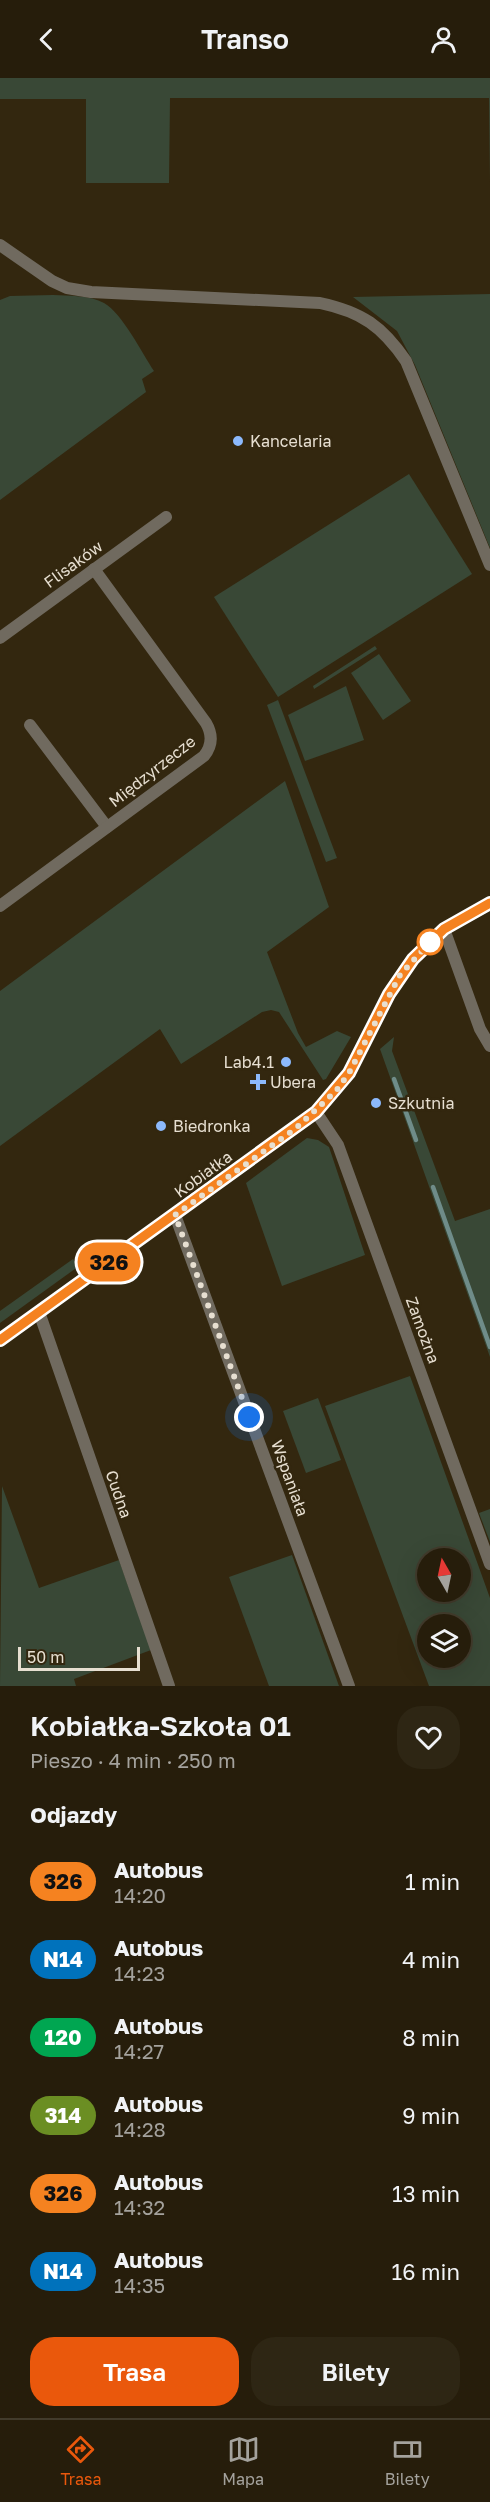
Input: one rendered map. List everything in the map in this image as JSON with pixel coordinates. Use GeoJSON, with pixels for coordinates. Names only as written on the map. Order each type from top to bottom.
{"type":"FeatureCollection","features":[{"type":"Feature","properties":{"kind":"street"},"geometry":{"type":"LineString","coordinates":[[0,245],[41,274],[67,288],[102,293],[320,303],[347,309],[371,322],[395,346],[406,361],[490,565]]}},
{"type":"Feature","properties":{"kind":"street","name":"Flisaków"},"geometry":{"type":"LineString","coordinates":[[0,638],[166,517]]}},
{"type":"Feature","properties":{"kind":"street","name":"Międzyrzecze"},"geometry":{"type":"LineString","coordinates":[[0,906],[204,756],[210,746],[211,734],[206,723],[94,569]]}},
{"type":"Feature","properties":{"kind":"street"},"geometry":{"type":"LineString","coordinates":[[30,725],[106,828]]}},
{"type":"Feature","properties":{"kind":"street","name":"Kobiałka"},"geometry":{"type":"LineString","coordinates":[[0,1340],[316,1112],[349,1073],[400,975],[427,944],[444,929],[490,903]]}},
{"type":"Feature","properties":{"kind":"street"},"geometry":{"type":"LineString","coordinates":[[444,929],[480,1029],[490,1046]]}},
{"type":"Feature","properties":{"kind":"street","name":"Zamożna"},"geometry":{"type":"LineString","coordinates":[[316,1112],[338,1145],[490,1564]]}},
{"type":"Feature","properties":{"kind":"street","name":"Wspaniała"},"geometry":{"type":"LineString","coordinates":[[175,1215],[349,1686]]}},
{"type":"Feature","properties":{"kind":"street","name":"Cudna"},"geometry":{"type":"LineString","coordinates":[[39,1312],[169,1686]]}},
{"type":"Feature","properties":{"kind":"green space"},"geometry":{"type":"Polygon","coordinates":[[[0,78],[490,78],[490,182],[489,98],[170,98],[169,183],[86,183],[86,99],[0,99],[0,78]]]}},
{"type":"Feature","properties":{"kind":"green space"},"geometry":{"type":"Polygon","coordinates":[[[490,294],[490,548],[415,365],[397,331],[353,297],[490,294]]]}},
{"type":"Feature","properties":{"kind":"green space"},"geometry":{"type":"Polygon","coordinates":[[[10,296],[79,296],[104,303],[111,308],[125,324],[154,371],[142,379],[146,392],[0,500],[0,300],[10,296]]]}},
{"type":"Feature","properties":{"kind":"green space"},"geometry":{"type":"Polygon","coordinates":[[[409,474],[472,574],[278,697],[214,597],[409,474]]]}},
{"type":"Feature","properties":{"kind":"green space"},"geometry":{"type":"Polygon","coordinates":[[[375,646],[377,649],[314,689],[313,686],[375,646]]]}},
{"type":"Feature","properties":{"kind":"green space"},"geometry":{"type":"Polygon","coordinates":[[[379,654],[411,701],[383,720],[351,673],[379,654]]]}},
{"type":"Feature","properties":{"kind":"green space"},"geometry":{"type":"Polygon","coordinates":[[[346,686],[364,740],[305,761],[288,715],[346,686]]]}},
{"type":"Feature","properties":{"kind":"green space"},"geometry":{"type":"Polygon","coordinates":[[[278,700],[337,858],[326,862],[267,705],[278,700]]]}},
{"type":"Feature","properties":{"kind":"green space"},"geometry":{"type":"Polygon","coordinates":[[[285,781],[329,907],[267,952],[298,1033],[306,1047],[337,1031],[351,1037],[326,1079],[323,1080],[279,1012],[271,1010],[262,1012],[181,1064],[160,1029],[0,1146],[0,991],[285,781]]]}},
{"type":"Feature","properties":{"kind":"green space"},"geometry":{"type":"Polygon","coordinates":[[[394,1037],[392,1051],[455,1221],[490,1209],[490,1357],[380,1049],[394,1037]]]}},
{"type":"Feature","properties":{"kind":"green space"},"geometry":{"type":"Polygon","coordinates":[[[307,1138],[318,1140],[329,1147],[365,1255],[282,1286],[246,1183],[307,1138]]]}},
{"type":"Feature","properties":{"kind":"green space"},"geometry":{"type":"Polygon","coordinates":[[[73,1259],[79,1266],[0,1323],[0,1311],[73,1259]]]}},
{"type":"Feature","properties":{"kind":"green space"},"geometry":{"type":"Polygon","coordinates":[[[410,1376],[490,1598],[490,1686],[429,1686],[422,1668],[471,1668],[471,1614],[417,1614],[417,1654],[325,1406],[410,1376]]]}},
{"type":"Feature","properties":{"kind":"green space"},"geometry":{"type":"Polygon","coordinates":[[[318,1398],[341,1460],[306,1473],[283,1411],[318,1398]]]}},
{"type":"Feature","properties":{"kind":"green space"},"geometry":{"type":"Polygon","coordinates":[[[2,1486],[39,1588],[119,1560],[151,1650],[74,1679],[76,1686],[0,1686],[2,1486]]]}},
{"type":"Feature","properties":{"kind":"green space"},"geometry":{"type":"Polygon","coordinates":[[[490,1509],[490,1542],[479,1513],[490,1509]]]}},
{"type":"Feature","properties":{"kind":"green space"},"geometry":{"type":"Polygon","coordinates":[[[292,1555],[339,1686],[269,1686],[229,1577],[292,1555]]]}},
{"type":"Feature","properties":{"kind":"waterway"},"geometry":{"type":"LineString","coordinates":[[394,1079],[416,1140]]}},
{"type":"Feature","properties":{"kind":"waterway"},"geometry":{"type":"LineString","coordinates":[[433,1187],[490,1347]]}},
{"type":"Feature","properties":{"kind":"bus line","name":"326"},"geometry":{"type":"LineString","coordinates":[[0,1340],[316,1112],[349,1073],[389,994],[413,959],[444,929],[490,903]]}},
{"type":"Feature","properties":{"kind":"place","name":"Kancelaria"},"geometry":{"type":"Point","coordinates":[238,441]}},
{"type":"Feature","properties":{"kind":"place","name":"Lab4.1"},"geometry":{"type":"Point","coordinates":[286,1062]}},
{"type":"Feature","properties":{"kind":"place","name":"Ubera"},"geometry":{"type":"Point","coordinates":[258,1082]}},
{"type":"Feature","properties":{"kind":"place","name":"Szkutnia"},"geometry":{"type":"Point","coordinates":[376,1103]}},
{"type":"Feature","properties":{"kind":"place","name":"Biedronka"},"geometry":{"type":"Point","coordinates":[161,1126]}},
{"type":"Feature","properties":{"kind":"route"},"geometry":{"type":"LineString","coordinates":[[249,1417],[175,1215],[295,1129],[316,1112],[336,1091],[349,1073],[400,975],[430,942]]}}]}
